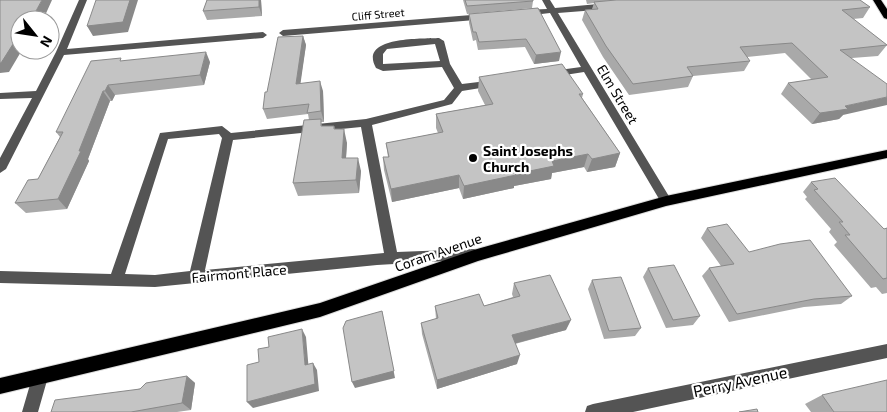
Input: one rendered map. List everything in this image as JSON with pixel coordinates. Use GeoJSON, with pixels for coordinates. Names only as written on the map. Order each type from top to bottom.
{"type":"FeatureCollection","features":[{"type":"Feature","properties":{"kind":"main road"},"geometry":{"type":"LineString","coordinates":[[877,0],[887,16]]}},
{"type":"Feature","properties":{"kind":"main road","name":"Coram Avenue"},"geometry":{"type":"LineString","coordinates":[[0,386],[320,310],[477,255],[666,202],[887,154]]}},
{"type":"Feature","properties":{"kind":"street"},"geometry":{"type":"LineString","coordinates":[[0,169],[61,52],[83,0]]}},
{"type":"Feature","properties":{"kind":"street","name":"Elm Street"},"geometry":{"type":"LineString","coordinates":[[546,0],[666,202]]}},
{"type":"Feature","properties":{"kind":"street"},"geometry":{"type":"LineString","coordinates":[[514,14],[619,6]]}},
{"type":"Feature","properties":{"kind":"street","name":"Cliff Street"},"geometry":{"type":"LineString","coordinates":[[283,33],[494,16]]}},
{"type":"Feature","properties":{"kind":"street"},"geometry":{"type":"LineString","coordinates":[[61,52],[263,35]]}},
{"type":"Feature","properties":{"kind":"street"},"geometry":{"type":"LineString","coordinates":[[445,64],[383,68],[379,66],[377,56],[379,51],[387,46],[439,41],[445,64],[459,88]]}},
{"type":"Feature","properties":{"kind":"street"},"geometry":{"type":"LineString","coordinates":[[545,75],[587,69]]}},
{"type":"Feature","properties":{"kind":"street"},"geometry":{"type":"LineString","coordinates":[[228,137],[366,123],[448,102],[459,88],[509,81]]}},
{"type":"Feature","properties":{"kind":"street"},"geometry":{"type":"LineString","coordinates":[[0,96],[40,94]]}},
{"type":"Feature","properties":{"kind":"street"},"geometry":{"type":"LineString","coordinates":[[366,123],[392,259]]}},
{"type":"Feature","properties":{"kind":"street"},"geometry":{"type":"LineString","coordinates":[[116,280],[164,136],[222,130],[228,137]]}},
{"type":"Feature","properties":{"kind":"street"},"geometry":{"type":"LineString","coordinates":[[196,276],[228,137]]}},
{"type":"Feature","properties":{"kind":"street","name":"Fairmont Place"},"geometry":{"type":"LineString","coordinates":[[0,277],[154,281],[392,259],[477,255]]}},
{"type":"Feature","properties":{"kind":"street","name":"Perry Avenue"},"geometry":{"type":"LineString","coordinates":[[593,412],[638,407],[887,351]]}},
{"type":"Feature","properties":{"kind":"street"},"geometry":{"type":"LineString","coordinates":[[30,412],[40,377]]}},
{"type":"Feature","properties":{"kind":"building"},"geometry":{"type":"Polygon","coordinates":[[[0,0],[42,0],[36,10],[10,10],[10,49],[0,63],[0,0]]]}},
{"type":"Feature","properties":{"kind":"building"},"geometry":{"type":"Polygon","coordinates":[[[96,0],[130,0],[123,22],[87,26],[96,0]]]}},
{"type":"Feature","properties":{"kind":"building"},"geometry":{"type":"Polygon","coordinates":[[[207,0],[259,0],[259,7],[203,11],[207,0]]]}},
{"type":"Feature","properties":{"kind":"building"},"geometry":{"type":"Polygon","coordinates":[[[465,0],[533,0],[533,1],[467,6],[465,0]]]}},
{"type":"Feature","properties":{"kind":"building"},"geometry":{"type":"Polygon","coordinates":[[[616,0],[860,0],[870,7],[842,10],[887,45],[840,50],[887,84],[887,97],[845,106],[848,109],[820,113],[788,83],[828,77],[792,43],[740,47],[750,61],[687,67],[693,76],[633,84],[606,46],[585,10],[598,9],[594,2],[616,0]]]}},
{"type":"Feature","properties":{"kind":"building"},"geometry":{"type":"Polygon","coordinates":[[[538,8],[561,52],[536,55],[526,39],[479,42],[476,32],[473,32],[469,14],[538,8]]]}},
{"type":"Feature","properties":{"kind":"building"},"geometry":{"type":"Polygon","coordinates":[[[303,36],[296,84],[320,81],[321,111],[307,113],[309,104],[263,109],[265,92],[267,92],[278,37],[303,36]]]}},
{"type":"Feature","properties":{"kind":"building"},"geometry":{"type":"Polygon","coordinates":[[[206,52],[200,75],[108,85],[105,91],[103,91],[79,151],[81,151],[58,199],[15,203],[28,180],[38,179],[63,132],[56,132],[91,61],[121,58],[120,61],[206,52]]]}},
{"type":"Feature","properties":{"kind":"building"},"geometry":{"type":"Polygon","coordinates":[[[562,64],[583,94],[579,94],[620,153],[592,159],[588,154],[552,161],[554,166],[464,186],[459,175],[391,189],[383,157],[389,157],[386,143],[443,132],[436,114],[493,104],[479,77],[562,64]]]}},
{"type":"Feature","properties":{"kind":"building"},"geometry":{"type":"Polygon","coordinates":[[[321,119],[321,126],[334,126],[334,129],[344,129],[342,158],[358,158],[356,180],[293,183],[304,120],[321,119]]]}},
{"type":"Feature","properties":{"kind":"building"},"geometry":{"type":"Polygon","coordinates":[[[835,178],[884,229],[887,228],[887,278],[883,279],[845,235],[850,235],[839,222],[843,222],[814,190],[818,189],[811,182],[835,178]]]}},
{"type":"Feature","properties":{"kind":"building"},"geometry":{"type":"Polygon","coordinates":[[[727,224],[749,252],[780,244],[810,240],[852,296],[814,299],[737,314],[709,268],[734,264],[707,228],[727,224]]]}},
{"type":"Feature","properties":{"kind":"building"},"geometry":{"type":"Polygon","coordinates":[[[674,265],[700,316],[673,320],[648,268],[674,265]]]}},
{"type":"Feature","properties":{"kind":"building"},"geometry":{"type":"Polygon","coordinates":[[[550,275],[571,320],[512,335],[520,355],[437,380],[421,323],[438,318],[435,306],[479,294],[484,306],[520,296],[514,283],[550,275]]]}},
{"type":"Feature","properties":{"kind":"building"},"geometry":{"type":"Polygon","coordinates":[[[621,277],[641,328],[609,331],[592,280],[621,277]]]}},
{"type":"Feature","properties":{"kind":"building"},"geometry":{"type":"Polygon","coordinates":[[[382,311],[394,371],[352,382],[343,328],[346,321],[382,311]]]}},
{"type":"Feature","properties":{"kind":"building"},"geometry":{"type":"Polygon","coordinates":[[[302,329],[305,365],[313,363],[315,384],[247,402],[247,365],[259,362],[258,349],[269,347],[268,337],[302,329]]]}},
{"type":"Feature","properties":{"kind":"building"},"geometry":{"type":"Polygon","coordinates":[[[187,376],[182,403],[131,412],[51,412],[55,400],[140,389],[146,383],[187,376]]]}},
{"type":"Feature","properties":{"kind":"building"},"geometry":{"type":"Polygon","coordinates":[[[887,380],[887,412],[834,412],[822,395],[887,380]]]}},
{"type":"Feature","properties":{"kind":"building"},"geometry":{"type":"Polygon","coordinates":[[[757,409],[758,412],[739,412],[757,409]]]}},
{"type":"Feature","properties":{"kind":"place","name":"Saint Josephs Church"},"geometry":{"type":"Point","coordinates":[473,158]}}]}
